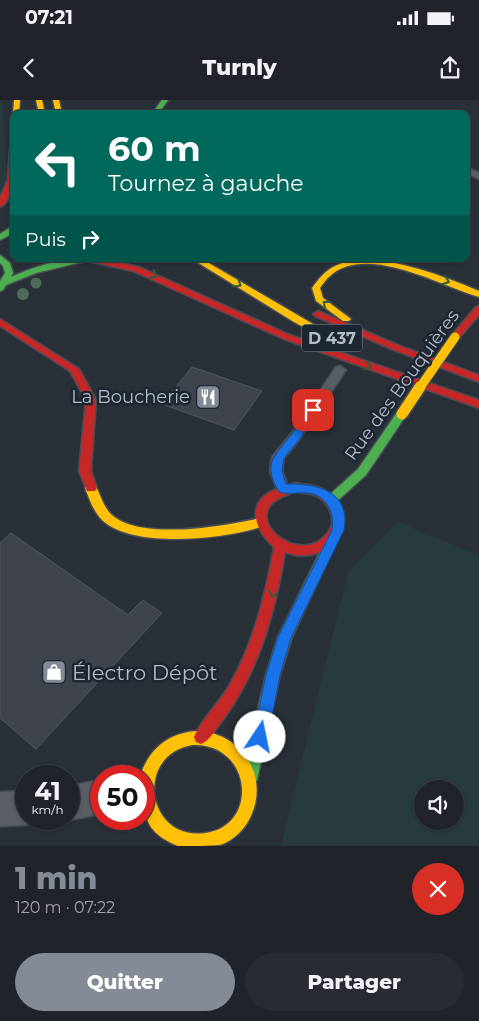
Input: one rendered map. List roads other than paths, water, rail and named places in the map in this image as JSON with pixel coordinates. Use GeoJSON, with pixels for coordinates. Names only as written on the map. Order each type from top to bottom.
{"type":"FeatureCollection","features":[{"type":"Feature","properties":{"kind":"main road"},"geometry":{"type":"LineString","coordinates":[[0,205],[10,184]]}},
{"type":"Feature","properties":{"kind":"main road"},"geometry":{"type":"LineString","coordinates":[[2,286],[9,277],[7,260]]}},
{"type":"Feature","properties":{"kind":"main road"},"geometry":{"type":"LineString","coordinates":[[2,286],[33,271],[70,262]]}},
{"type":"Feature","properties":{"kind":"main road"},"geometry":{"type":"LineString","coordinates":[[113,262],[144,270],[257,326],[317,349],[479,404]]}},
{"type":"Feature","properties":{"kind":"main road","name":"D 437"},"geometry":{"type":"LineString","coordinates":[[201,262],[297,320],[351,346],[479,397]]}},
{"type":"Feature","properties":{"kind":"main road"},"geometry":{"type":"LineString","coordinates":[[397,348],[340,316],[319,299],[316,288],[321,278],[330,270],[348,264],[362,262],[382,263],[431,276],[479,294]]}},
{"type":"Feature","properties":{"kind":"main road","name":"D 437"},"geometry":{"type":"LineString","coordinates":[[306,307],[397,348],[479,379]]}},
{"type":"Feature","properties":{"kind":"main road","name":"Rue des Bouquières"},"geometry":{"type":"LineString","coordinates":[[330,500],[344,490],[372,461],[454,338],[479,310]]}},
{"type":"Feature","properties":{"kind":"main road"},"geometry":{"type":"LineString","coordinates":[[0,312],[2,323],[74,369],[91,400],[84,471],[97,505],[113,522],[141,531],[170,536],[242,528],[260,523]]}},
{"type":"Feature","properties":{"kind":"main road"},"geometry":{"type":"LineString","coordinates":[[155,821],[172,837],[186,842],[201,844],[217,838],[232,828],[243,814],[249,797],[249,780],[273,675],[285,637],[338,530],[340,519],[337,509],[330,500],[309,488],[283,489],[272,494],[264,502],[260,512],[260,523],[267,536],[280,546],[294,550],[308,550],[321,547],[332,540]]}},
{"type":"Feature","properties":{"kind":"main road"},"geometry":{"type":"LineString","coordinates":[[201,736],[218,720],[243,682],[264,628],[275,586],[280,546]]}},
{"type":"Feature","properties":{"kind":"main road"},"geometry":{"type":"LineString","coordinates":[[154,765],[170,746],[185,739],[201,736],[218,740],[232,749],[243,763],[249,780]]}},
{"type":"Feature","properties":{"kind":"street"},"geometry":{"type":"LineString","coordinates":[[0,809],[15,808]]}},
{"type":"Feature","properties":{"kind":"lane"},"geometry":{"type":"LineString","coordinates":[[283,489],[276,471],[278,457],[295,437],[340,370]]}},
{"type":"Feature","properties":{"kind":"place","name":"La Boucherie"},"geometry":{"type":"Point","coordinates":[208,397]}},
{"type":"Feature","properties":{"kind":"place","name":"Électro Dépôt"},"geometry":{"type":"Point","coordinates":[54,672]}}]}
